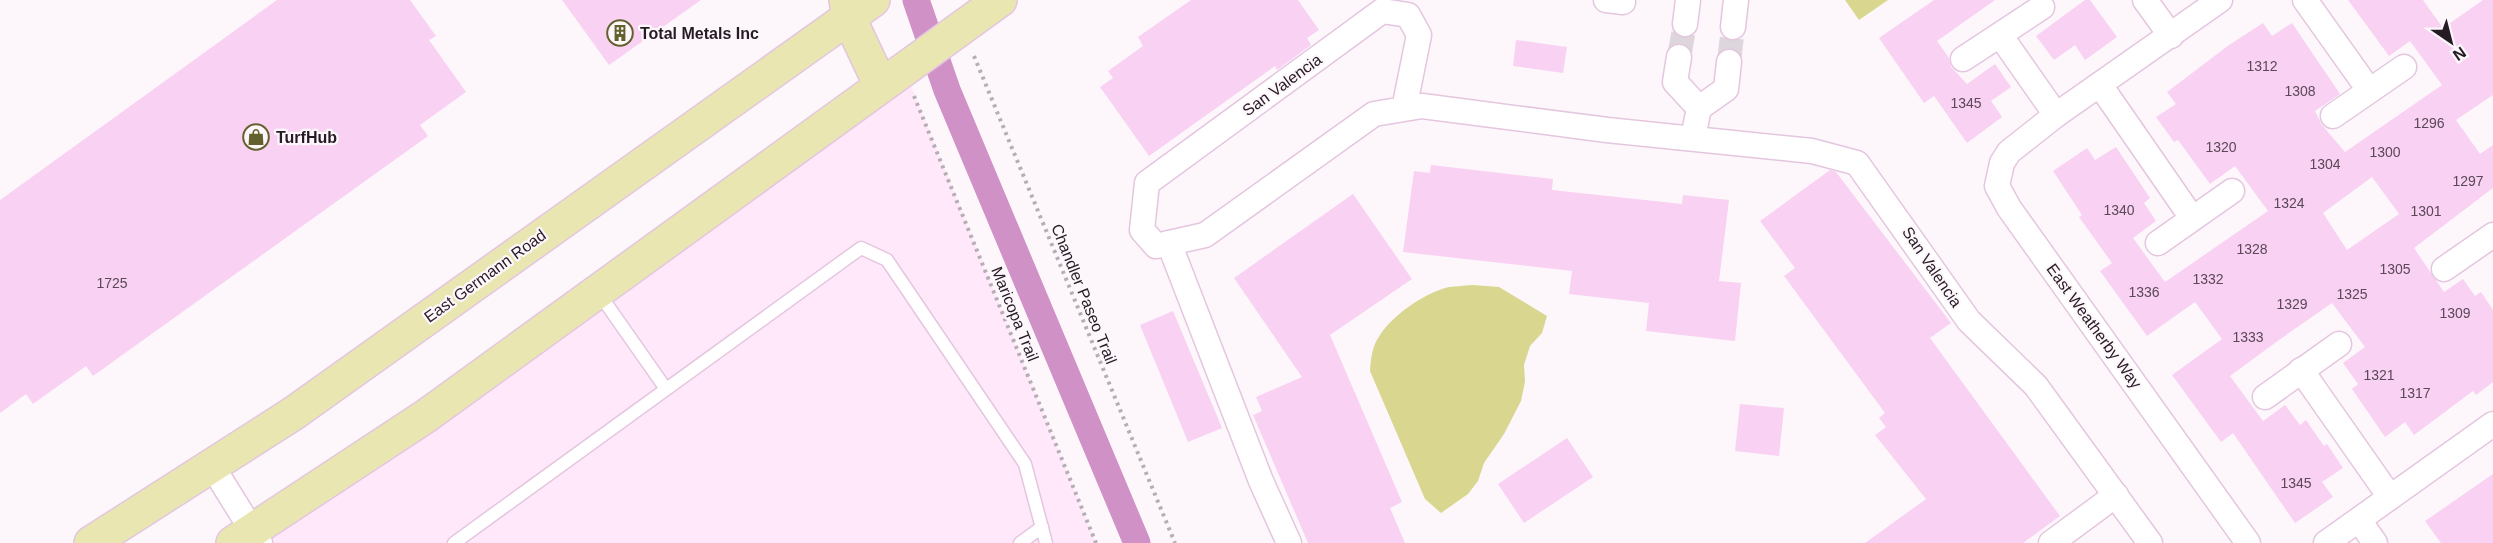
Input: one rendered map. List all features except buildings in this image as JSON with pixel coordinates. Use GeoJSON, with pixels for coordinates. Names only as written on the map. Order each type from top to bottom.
{"type":"FeatureCollection","features":[{"type":"Feature","properties":{"kind":"main road"},"geometry":{"type":"LineString","coordinates":[[249,539],[426,416],[598,291],[899,83],[965,41],[1000,0]]}},
{"type":"Feature","properties":{"kind":"main road"},"geometry":{"type":"LineString","coordinates":[[849,4],[899,83]]}},
{"type":"Feature","properties":{"kind":"main road","name":"East Germann Road"},"geometry":{"type":"LineString","coordinates":[[91,543],[294,413],[849,4]]}},
{"type":"Feature","properties":{"kind":"street"},"geometry":{"type":"LineString","coordinates":[[1684,24],[1688,0]]}},
{"type":"Feature","properties":{"kind":"street"},"geometry":{"type":"LineString","coordinates":[[1733,27],[1736,0]]}},
{"type":"Feature","properties":{"kind":"street"},"geometry":{"type":"LineString","coordinates":[[2145,0],[2171,36]]}},
{"type":"Feature","properties":{"kind":"street","name":"East Weatherby Way"},"geometry":{"type":"LineString","coordinates":[[2220,0],[2056,115],[2009,152],[2002,163],[1997,186],[2016,217],[2248,543]]}},
{"type":"Feature","properties":{"kind":"street"},"geometry":{"type":"LineString","coordinates":[[2305,0],[2369,90]]}},
{"type":"Feature","properties":{"kind":"street"},"geometry":{"type":"LineString","coordinates":[[1964,59],[2042,7]]}},
{"type":"Feature","properties":{"kind":"street","name":"San Valencia"},"geometry":{"type":"LineString","coordinates":[[1404,109],[1419,35],[1416,8],[1382,12],[1147,183],[1142,230],[1156,246],[1205,236],[1374,114],[1404,109],[1422,106],[1607,130],[1812,151],[1857,163],[1969,321],[2036,386],[2150,543]]}},
{"type":"Feature","properties":{"kind":"street"},"geometry":{"type":"LineString","coordinates":[[2000,35],[2056,115]]}},
{"type":"Feature","properties":{"kind":"street"},"geometry":{"type":"LineString","coordinates":[[1679,57],[1675,82],[1699,108]]}},
{"type":"Feature","properties":{"kind":"street"},"geometry":{"type":"LineString","coordinates":[[1693,138],[1699,108],[1726,89],[1729,62]]}},
{"type":"Feature","properties":{"kind":"street"},"geometry":{"type":"LineString","coordinates":[[2333,116],[2404,67]]}},
{"type":"Feature","properties":{"kind":"street"},"geometry":{"type":"LineString","coordinates":[[2100,85],[2192,218]]}},
{"type":"Feature","properties":{"kind":"street"},"geometry":{"type":"LineString","coordinates":[[2158,243],[2232,191]]}},
{"type":"Feature","properties":{"kind":"street"},"geometry":{"type":"LineString","coordinates":[[1169,243],[1261,481],[1289,543]]}},
{"type":"Feature","properties":{"kind":"street"},"geometry":{"type":"LineString","coordinates":[[2444,269],[2490,245]]}},
{"type":"Feature","properties":{"kind":"street"},"geometry":{"type":"LineString","coordinates":[[2265,397],[2340,344]]}},
{"type":"Feature","properties":{"kind":"street"},"geometry":{"type":"LineString","coordinates":[[2301,370],[2390,497]]}},
{"type":"Feature","properties":{"kind":"street"},"geometry":{"type":"LineString","coordinates":[[2326,543],[2493,424]]}},
{"type":"Feature","properties":{"kind":"street"},"geometry":{"type":"LineString","coordinates":[[212,466],[249,539]]}},
{"type":"Feature","properties":{"kind":"street"},"geometry":{"type":"LineString","coordinates":[[2051,543],[2116,495]]}},
{"type":"Feature","properties":{"kind":"street"},"geometry":{"type":"LineString","coordinates":[[2359,520],[2375,543]]}},
{"type":"Feature","properties":{"kind":"lane"},"geometry":{"type":"LineString","coordinates":[[454,543],[861,248],[887,260],[1025,464],[1046,543]]}},
{"type":"Feature","properties":{"kind":"lane"},"geometry":{"type":"LineString","coordinates":[[598,291],[666,389]]}},
{"type":"Feature","properties":{"kind":"lane"},"geometry":{"type":"LineString","coordinates":[[1020,543],[1042,527]]}},
{"type":"Feature","properties":{"kind":"path","name":"Chandler Paseo Trail"},"geometry":{"type":"LineString","coordinates":[[965,41],[1175,543]]}},
{"type":"Feature","properties":{"kind":"path","name":"Maricopa Trail"},"geometry":{"type":"LineString","coordinates":[[899,83],[1096,543]]}},
{"type":"Feature","properties":{"kind":"shaded area"},"geometry":{"type":"Polygon","coordinates":[[[1845,0],[1888,0],[1859,20],[1845,0]]]}},
{"type":"Feature","properties":{"kind":"shaded area"},"geometry":{"type":"Polygon","coordinates":[[[904,68],[1096,543],[233,543],[904,68]]]}},
{"type":"Feature","properties":{"kind":"shaded area"},"geometry":{"type":"Polygon","coordinates":[[[1473,285],[1499,287],[1547,316],[1542,333],[1530,346],[1524,365],[1525,382],[1521,401],[1504,434],[1484,463],[1478,481],[1468,494],[1441,513],[1425,499],[1370,371],[1371,357],[1380,335],[1392,320],[1409,307],[1427,295],[1445,288],[1473,285]]]}},
{"type":"Feature","properties":{"kind":"waterway"},"geometry":{"type":"LineString","coordinates":[[916,0],[947,90],[1137,543]]}},
{"type":"Feature","properties":{"kind":"tunnel"},"geometry":{"type":"LineString","coordinates":[[1679,57],[1685,24]]}},
{"type":"Feature","properties":{"kind":"tunnel"},"geometry":{"type":"LineString","coordinates":[[1729,62],[1733,27]]}},
{"type":"Feature","properties":{"kind":"place","name":"Total Metals Inc"},"geometry":{"type":"Point","coordinates":[620,33]}},
{"type":"Feature","properties":{"kind":"place","name":"TurfHub"},"geometry":{"type":"Point","coordinates":[256,137]}}]}
